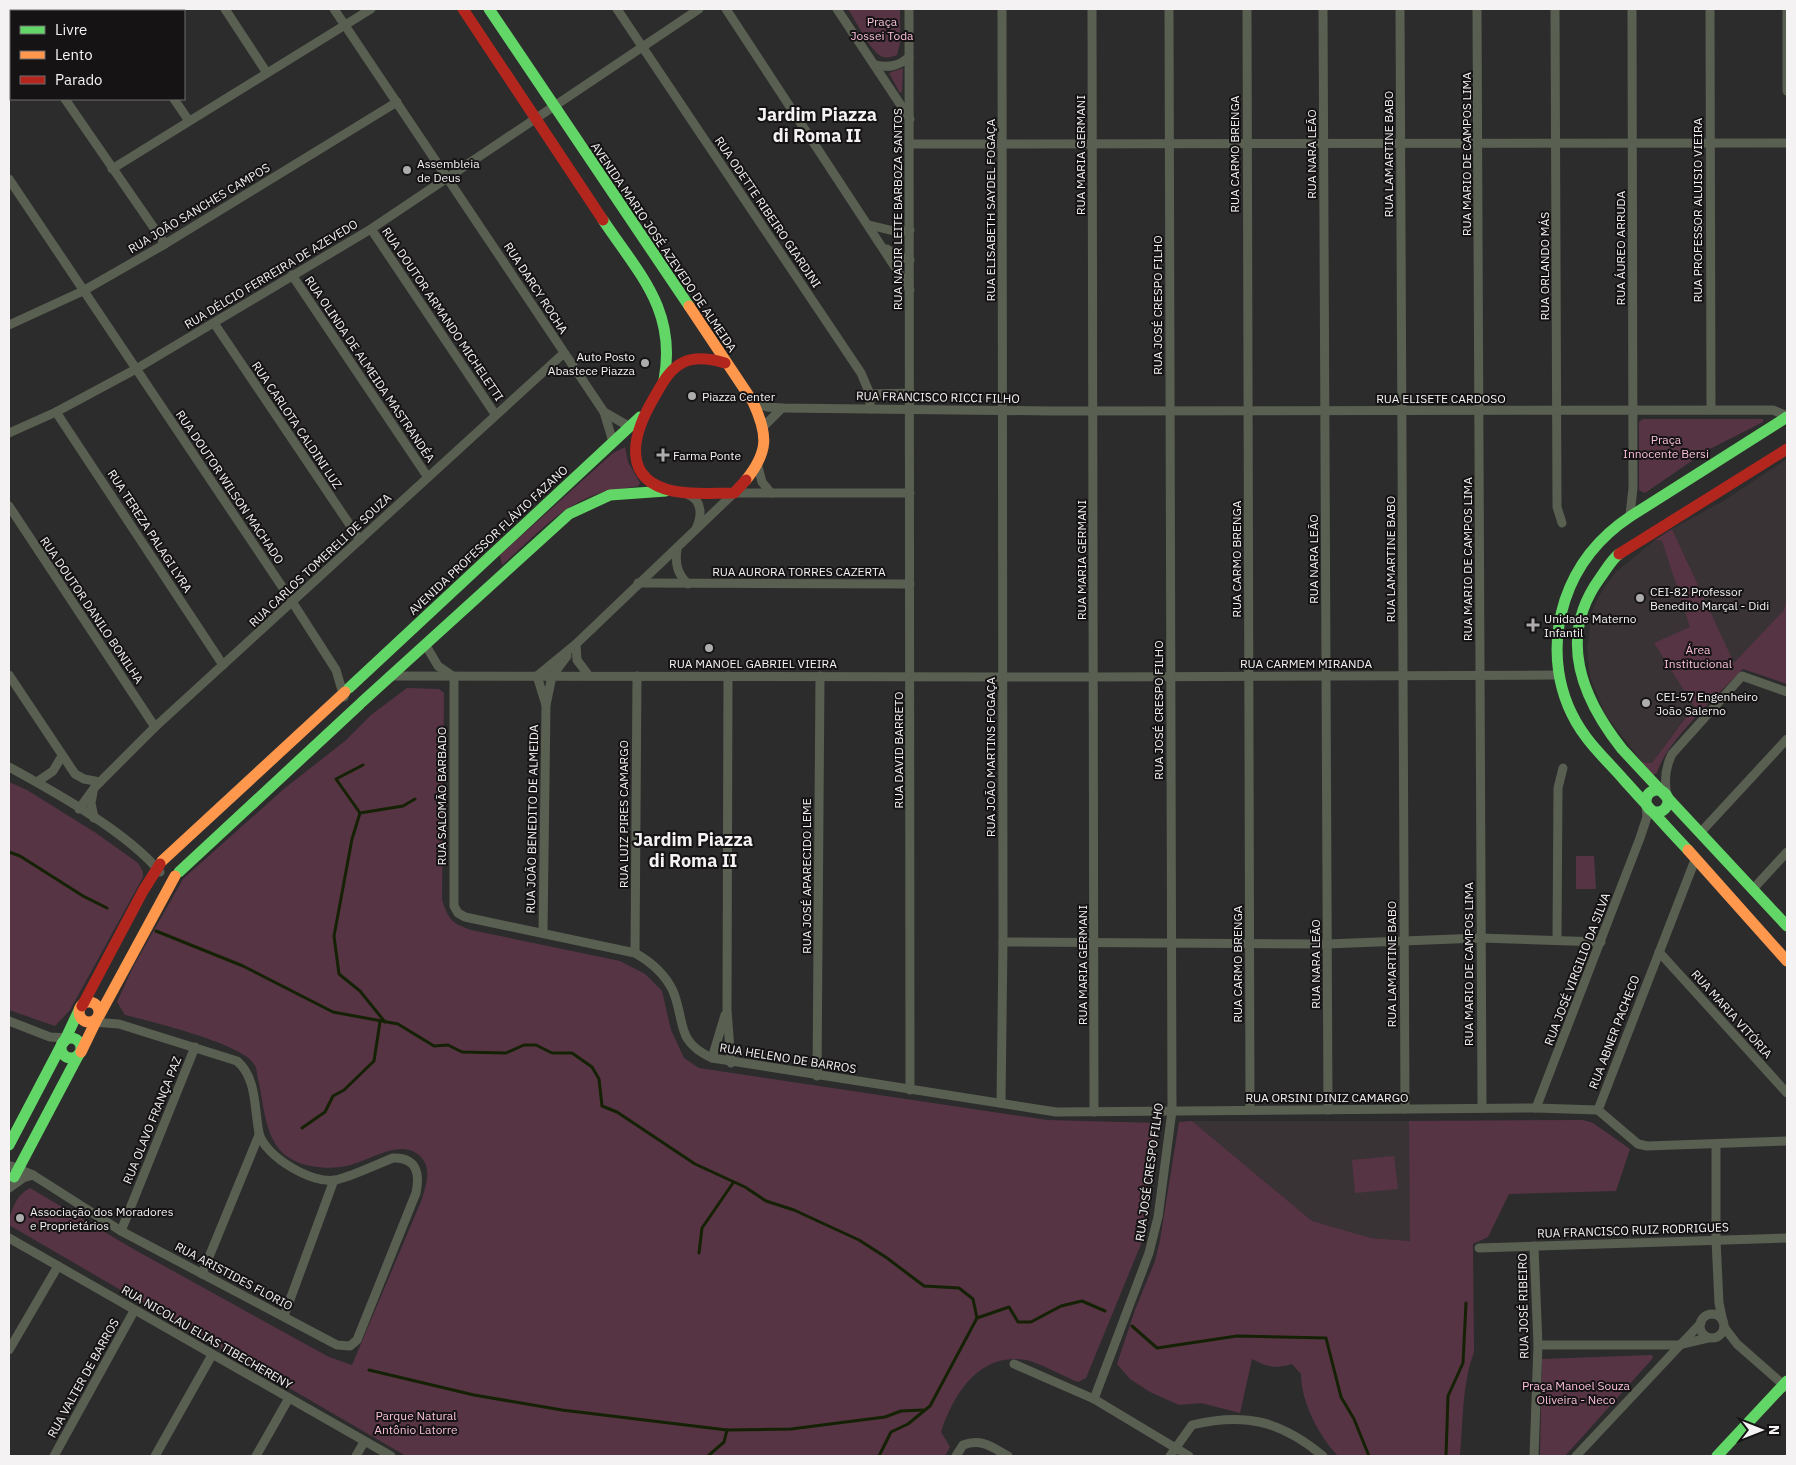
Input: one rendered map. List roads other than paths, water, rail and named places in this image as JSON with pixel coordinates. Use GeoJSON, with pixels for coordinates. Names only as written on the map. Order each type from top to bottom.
{"type":"FeatureCollection","features":[{"type":"Feature","properties":{"kind":"street"},"geometry":{"type":"LineString","coordinates":[[225,9],[267,73]]}},
{"type":"Feature","properties":{"kind":"street","name":"RUA DARCY ROCHA"},"geometry":{"type":"LineString","coordinates":[[334,9],[604,412],[613,442]]}},
{"type":"Feature","properties":{"kind":"street"},"geometry":{"type":"LineString","coordinates":[[112,169],[371,9]]}},
{"type":"Feature","properties":{"kind":"street"},"geometry":{"type":"LineString","coordinates":[[463,9],[661,310],[668,336],[668,360],[664,380]]}},
{"type":"Feature","properties":{"kind":"street","name":"AVENIDA MARIO JOSÉ AZEVEDO DE ALMEIDA"},"geometry":{"type":"LineString","coordinates":[[489,9],[753,402]]}},
{"type":"Feature","properties":{"kind":"street","name":"RUA ODETTE RIBEIRO GIARDINI"},"geometry":{"type":"LineString","coordinates":[[617,9],[861,373],[870,394],[870,409]]}},
{"type":"Feature","properties":{"kind":"street","name":"RUA DÉLCIO FERREIRA DE AZEVEDO"},"geometry":{"type":"LineString","coordinates":[[9,433],[56,412],[136,369],[371,228],[699,9]]}},
{"type":"Feature","properties":{"kind":"street"},"geometry":{"type":"LineString","coordinates":[[726,9],[910,290]]}},
{"type":"Feature","properties":{"kind":"street"},"geometry":{"type":"LineString","coordinates":[[837,9],[910,119]]}},
{"type":"Feature","properties":{"kind":"street","name":"RUA NADIR LEITE BARBOZA SANTOS"},"geometry":{"type":"LineString","coordinates":[[909,9],[911,410]]}},
{"type":"Feature","properties":{"kind":"street","name":"RUA ELISABETH SAYDEL FOGAÇA"},"geometry":{"type":"LineString","coordinates":[[1002,9],[1003,410]]}},
{"type":"Feature","properties":{"kind":"street","name":"RUA MARIA GERMANI"},"geometry":{"type":"LineString","coordinates":[[1092,9],[1094,1112]]}},
{"type":"Feature","properties":{"kind":"street","name":"RUA JOSÉ CRESPO FILHO"},"geometry":{"type":"LineString","coordinates":[[1094,1399],[1150,1253],[1158,1217],[1172,1111],[1169,9]]}},
{"type":"Feature","properties":{"kind":"street","name":"RUA CARMO BRENGA"},"geometry":{"type":"LineString","coordinates":[[1246,9],[1250,1110]]}},
{"type":"Feature","properties":{"kind":"street","name":"RUA NARA LEÃO"},"geometry":{"type":"LineString","coordinates":[[1323,9],[1328,1110]]}},
{"type":"Feature","properties":{"kind":"street","name":"RUA LAMARTINE BABO"},"geometry":{"type":"LineString","coordinates":[[1400,9],[1405,1109]]}},
{"type":"Feature","properties":{"kind":"street","name":"RUA MARIO DE CAMPOS LIMA"},"geometry":{"type":"LineString","coordinates":[[1477,9],[1482,1108]]}},
{"type":"Feature","properties":{"kind":"street","name":"RUA ORLANDO MÁS"},"geometry":{"type":"LineString","coordinates":[[1555,9],[1557,507],[1562,522]]}},
{"type":"Feature","properties":{"kind":"street","name":"RUA ÁUREO ARRUDA"},"geometry":{"type":"LineString","coordinates":[[1630,515],[1633,488],[1632,9]]}},
{"type":"Feature","properties":{"kind":"street","name":"RUA PROFESSOR ALUISIO VIEIRA"},"geometry":{"type":"LineString","coordinates":[[1710,9],[1710,410]]}},
{"type":"Feature","properties":{"kind":"street"},"geometry":{"type":"LineString","coordinates":[[1787,9],[1787,91]]}},
{"type":"Feature","properties":{"kind":"street"},"geometry":{"type":"LineString","coordinates":[[875,65],[886,68],[894,66],[909,57]]}},
{"type":"Feature","properties":{"kind":"street"},"geometry":{"type":"LineString","coordinates":[[66,100],[165,244]]}},
{"type":"Feature","properties":{"kind":"street"},"geometry":{"type":"LineString","coordinates":[[175,100],[189,121]]}},
{"type":"Feature","properties":{"kind":"street","name":"RUA JOÃO SANCHES CAMPOS"},"geometry":{"type":"LineString","coordinates":[[9,325],[83,291],[165,244],[397,102]]}},
{"type":"Feature","properties":{"kind":"street"},"geometry":{"type":"LineString","coordinates":[[910,144],[1787,143]]}},
{"type":"Feature","properties":{"kind":"street","name":"RUA DOUTOR WILSON MACHADO"},"geometry":{"type":"LineString","coordinates":[[9,178],[293,603],[348,690]]}},
{"type":"Feature","properties":{"kind":"street"},"geometry":{"type":"LineString","coordinates":[[868,224],[898,232],[910,230]]}},
{"type":"Feature","properties":{"kind":"street","name":"RUA DOUTOR ARMANDO MICHELETTI"},"geometry":{"type":"LineString","coordinates":[[371,228],[495,414]]}},
{"type":"Feature","properties":{"kind":"street"},"geometry":{"type":"LineString","coordinates":[[881,244],[895,255],[910,260]]}},
{"type":"Feature","properties":{"kind":"street","name":"RUA OLINDA DE ALMEIDA MASTRANDÉA"},"geometry":{"type":"LineString","coordinates":[[292,275],[427,476]]}},
{"type":"Feature","properties":{"kind":"street","name":"RUA CARLOTA CALDINI LUZ"},"geometry":{"type":"LineString","coordinates":[[214,323],[360,540]]}},
{"type":"Feature","properties":{"kind":"street","name":"RUA CARLOS TOMERELI DE SOUZA"},"geometry":{"type":"LineString","coordinates":[[80,809],[97,784],[155,727],[293,603],[427,476],[564,353]]}},
{"type":"Feature","properties":{"kind":"street"},"geometry":{"type":"LineString","coordinates":[[695,532],[701,515],[695,498],[686,494],[669,491],[648,479],[634,456],[635,434],[645,412],[664,380],[678,366],[690,359],[702,357],[725,363]]}},
{"type":"Feature","properties":{"kind":"street"},"geometry":{"type":"LineString","coordinates":[[870,394],[911,393]]}},
{"type":"Feature","properties":{"kind":"street"},"geometry":{"type":"LineString","coordinates":[[734,493],[758,468],[765,449],[763,427],[753,402]]}},
{"type":"Feature","properties":{"kind":"street","name":"RUA FRANCISCO RICCI FILHO"},"geometry":{"type":"LineString","coordinates":[[753,402],[767,407],[782,408],[1094,410]]}},
{"type":"Feature","properties":{"kind":"street"},"geometry":{"type":"LineString","coordinates":[[763,427],[782,408]]}},
{"type":"Feature","properties":{"kind":"street","name":"RUA DAVID BARRETO"},"geometry":{"type":"LineString","coordinates":[[910,1090],[911,410]]}},
{"type":"Feature","properties":{"kind":"street","name":"RUA JOÃO MARTINS FOGAÇA"},"geometry":{"type":"LineString","coordinates":[[1001,1103],[1003,942],[1003,410]]}},
{"type":"Feature","properties":{"kind":"street","name":"RUA ELISETE CARDOSO"},"geometry":{"type":"LineString","coordinates":[[1094,410],[1773,410],[1787,416]]}},
{"type":"Feature","properties":{"kind":"street","name":"RUA TEREZA PALAGI LYRA"},"geometry":{"type":"LineString","coordinates":[[56,412],[223,665]]}},
{"type":"Feature","properties":{"kind":"street","name":"RUA DARCY ROCHA"},"geometry":{"type":"LineString","coordinates":[[604,412],[630,427]]}},
{"type":"Feature","properties":{"kind":"street","name":"AVENIDA PROFESSOR FLÁVIO FAZANO"},"geometry":{"type":"LineString","coordinates":[[9,1146],[64,1044],[81,1007],[162,864],[645,412]]}},
{"type":"Feature","properties":{"kind":"street"},"geometry":{"type":"LineString","coordinates":[[1787,416],[1630,515],[1599,541],[1582,562],[1567,589],[1558,644],[1559,674],[1562,689],[1575,719],[1586,737],[1787,961]]}},
{"type":"Feature","properties":{"kind":"street"},"geometry":{"type":"LineString","coordinates":[[1586,695],[1578,645],[1579,620],[1587,596],[1617,555],[1787,449]]}},
{"type":"Feature","properties":{"kind":"street"},"geometry":{"type":"LineString","coordinates":[[758,468],[762,482],[771,493]]}},
{"type":"Feature","properties":{"kind":"street"},"geometry":{"type":"LineString","coordinates":[[1633,488],[1640,499],[1649,501],[1657,499]]}},
{"type":"Feature","properties":{"kind":"street"},"geometry":{"type":"LineString","coordinates":[[13,1177],[80,1053],[97,1016],[177,874],[569,514],[610,495],[669,491],[910,493]]}},
{"type":"Feature","properties":{"kind":"street","name":"RUA JOÃO BENEDITO DE ALMEIDA"},"geometry":{"type":"LineString","coordinates":[[546,705],[537,676],[576,644],[734,493]]}},
{"type":"Feature","properties":{"kind":"street","name":"RUA DOUTOR DANILO BONILHA"},"geometry":{"type":"LineString","coordinates":[[9,506],[155,727]]}},
{"type":"Feature","properties":{"kind":"street"},"geometry":{"type":"LineString","coordinates":[[677,549],[675,559],[677,568],[681,577],[688,584]]}},
{"type":"Feature","properties":{"kind":"street","name":"RUA AURORA TORRES CAZERTA"},"geometry":{"type":"LineString","coordinates":[[638,583],[910,584]]}},
{"type":"Feature","properties":{"kind":"street"},"geometry":{"type":"LineString","coordinates":[[404,636],[416,636],[426,644],[430,657],[438,666],[454,678]]}},
{"type":"Feature","properties":{"kind":"street"},"geometry":{"type":"LineString","coordinates":[[576,644],[576,660],[589,676]]}},
{"type":"Feature","properties":{"kind":"street","name":"RUA JOÃO BENEDITO DE ALMEIDA"},"geometry":{"type":"LineString","coordinates":[[544,933],[546,705],[552,676],[576,644]]}},
{"type":"Feature","properties":{"kind":"street","name":"RUA DOUTOR WILSON MACHADO"},"geometry":{"type":"LineString","coordinates":[[336,670],[348,690]]}},
{"type":"Feature","properties":{"kind":"street"},"geometry":{"type":"LineString","coordinates":[[1559,674],[1570,675],[1578,681],[1610,734],[1787,926]]}},
{"type":"Feature","properties":{"kind":"street","name":"RUA CARMEM MIRANDA"},"geometry":{"type":"LineString","coordinates":[[1052,677],[1559,674]]}},
{"type":"Feature","properties":{"kind":"street"},"geometry":{"type":"LineString","coordinates":[[9,675],[75,774],[97,784],[91,803],[94,818]]}},
{"type":"Feature","properties":{"kind":"street","name":"RUA MANOEL GABRIEL VIEIRA"},"geometry":{"type":"LineString","coordinates":[[392,676],[454,678],[537,676],[1052,677]]}},
{"type":"Feature","properties":{"kind":"street","name":"RUA LUIZ PIRES CAMARGO"},"geometry":{"type":"LineString","coordinates":[[635,953],[637,676]]}},
{"type":"Feature","properties":{"kind":"street"},"geometry":{"type":"LineString","coordinates":[[728,676],[727,1010],[731,1063]]}},
{"type":"Feature","properties":{"kind":"street","name":"RUA JOSÉ APARECIDO LEME"},"geometry":{"type":"LineString","coordinates":[[817,1076],[820,676]]}},
{"type":"Feature","properties":{"kind":"street"},"geometry":{"type":"LineString","coordinates":[[1660,818],[1666,808],[1665,778],[1667,762],[1742,676],[1787,692]]}},
{"type":"Feature","properties":{"kind":"street","name":"RUA SALOMÃO BARBADO"},"geometry":{"type":"LineString","coordinates":[[454,678],[454,906],[458,913]]}},
{"type":"Feature","properties":{"kind":"street"},"geometry":{"type":"LineString","coordinates":[[348,690],[363,692],[361,703],[349,705],[348,690]]}},
{"type":"Feature","properties":{"kind":"street"},"geometry":{"type":"LineString","coordinates":[[1702,832],[1787,739]]}},
{"type":"Feature","properties":{"kind":"street"},"geometry":{"type":"LineString","coordinates":[[37,782],[53,771],[62,756]]}},
{"type":"Feature","properties":{"kind":"street"},"geometry":{"type":"LineString","coordinates":[[9,767],[80,809],[162,864],[167,878],[177,874]]}},
{"type":"Feature","properties":{"kind":"street"},"geometry":{"type":"LineString","coordinates":[[1557,940],[1558,788],[1563,768]]}},
{"type":"Feature","properties":{"kind":"street"},"geometry":{"type":"LineString","coordinates":[[1646,806],[1649,794],[1653,791],[1665,794]]}},
{"type":"Feature","properties":{"kind":"street","name":"RUA JOSÉ VIRGILIO DA SILVA"},"geometry":{"type":"LineString","coordinates":[[1536,1108],[1640,838],[1647,817],[1646,806]]}},
{"type":"Feature","properties":{"kind":"street","name":"RUA JOSÉ VIRGILIO DA SILVA"},"geometry":{"type":"LineString","coordinates":[[1640,838],[1660,818]]}},
{"type":"Feature","properties":{"kind":"street"},"geometry":{"type":"LineString","coordinates":[[1753,890],[1787,852]]}},
{"type":"Feature","properties":{"kind":"street"},"geometry":{"type":"LineString","coordinates":[[146,854],[162,864],[177,862],[177,874]]}},
{"type":"Feature","properties":{"kind":"street","name":"RUA ABNER PACHECO"},"geometry":{"type":"LineString","coordinates":[[1598,1110],[1695,860]]}},
{"type":"Feature","properties":{"kind":"street","name":"RUA HELENO DE BARROS"},"geometry":{"type":"LineString","coordinates":[[458,913],[465,917],[635,953],[651,963],[665,978],[672,990],[688,1041],[693,1048],[712,1058],[731,1063],[1056,1112]]}},
{"type":"Feature","properties":{"kind":"street"},"geometry":{"type":"LineString","coordinates":[[1003,942],[1327,944],[1480,938],[1601,942]]}},
{"type":"Feature","properties":{"kind":"street","name":"RUA MARIA VITÓRIA"},"geometry":{"type":"LineString","coordinates":[[1659,952],[1787,1093]]}},
{"type":"Feature","properties":{"kind":"street"},"geometry":{"type":"LineString","coordinates":[[119,1024],[97,1016],[91,1002],[81,1007],[80,1016],[97,1016],[230,1058],[244,1067],[251,1082],[259,1135],[276,1158],[317,1178],[334,1180],[284,1316]]}},
{"type":"Feature","properties":{"kind":"street"},"geometry":{"type":"LineString","coordinates":[[712,1058],[727,1010]]}},
{"type":"Feature","properties":{"kind":"street"},"geometry":{"type":"LineString","coordinates":[[9,1021],[64,1044],[69,1058],[80,1053]]}},
{"type":"Feature","properties":{"kind":"street"},"geometry":{"type":"LineString","coordinates":[[64,1044],[76,1039],[80,1042],[80,1053]]}},
{"type":"Feature","properties":{"kind":"street","name":"RUA OLAVO FRANÇA PAZ"},"geometry":{"type":"LineString","coordinates":[[121,1231],[195,1047]]}},
{"type":"Feature","properties":{"kind":"street","name":"RUA ORSINI DINIZ CAMARGO"},"geometry":{"type":"LineString","coordinates":[[1056,1112],[1482,1108],[1598,1110]]}},
{"type":"Feature","properties":{"kind":"street"},"geometry":{"type":"LineString","coordinates":[[1598,1110],[1638,1144],[1647,1146],[1787,1141]]}},
{"type":"Feature","properties":{"kind":"street"},"geometry":{"type":"LineString","coordinates":[[202,1274],[259,1135]]}},
{"type":"Feature","properties":{"kind":"street"},"geometry":{"type":"LineString","coordinates":[[1538,1345],[1678,1345],[1718,1336],[1723,1324],[1718,1288],[1716,1240],[1716,1144]]}},
{"type":"Feature","properties":{"kind":"street"},"geometry":{"type":"LineString","coordinates":[[27,1152],[28,1165],[33,1175]]}},
{"type":"Feature","properties":{"kind":"street","name":"RUA ARISTIDES FLORIO"},"geometry":{"type":"LineString","coordinates":[[13,1177],[33,1175],[121,1231],[337,1345],[350,1346],[357,1340],[416,1193],[418,1174],[413,1163],[408,1160],[393,1158],[334,1180]]}},
{"type":"Feature","properties":{"kind":"street","name":"RUA NICOLAU ELIAS TIBECHERENY"},"geometry":{"type":"LineString","coordinates":[[10,1238],[134,1311],[390,1456]]}},
{"type":"Feature","properties":{"kind":"street","name":"RUA FRANCISCO RUIZ RODRIGUES"},"geometry":{"type":"LineString","coordinates":[[1480,1248],[1787,1238]]}},
{"type":"Feature","properties":{"kind":"street","name":"RUA JOSÉ RIBEIRO"},"geometry":{"type":"LineString","coordinates":[[1534,1246],[1538,1345],[1534,1456]]}},
{"type":"Feature","properties":{"kind":"street"},"geometry":{"type":"LineString","coordinates":[[9,1350],[58,1266]]}},
{"type":"Feature","properties":{"kind":"street"},"geometry":{"type":"LineString","coordinates":[[1576,1456],[1678,1345],[1712,1311],[1718,1288]]}},
{"type":"Feature","properties":{"kind":"street","name":"RUA VALTER DE BARROS"},"geometry":{"type":"LineString","coordinates":[[54,1456],[134,1311]]}},
{"type":"Feature","properties":{"kind":"street"},"geometry":{"type":"LineString","coordinates":[[1707,1316],[1714,1315],[1737,1344],[1786,1384],[1717,1456]]}},
{"type":"Feature","properties":{"kind":"street"},"geometry":{"type":"LineString","coordinates":[[1700,1323],[1700,1330],[1708,1338]]}},
{"type":"Feature","properties":{"kind":"street"},"geometry":{"type":"LineString","coordinates":[[155,1456],[212,1355]]}},
{"type":"Feature","properties":{"kind":"street"},"geometry":{"type":"LineString","coordinates":[[1014,1364],[1094,1399],[1189,1456]]}},
{"type":"Feature","properties":{"kind":"street"},"geometry":{"type":"LineString","coordinates":[[256,1456],[288,1398]]}},
{"type":"Feature","properties":{"kind":"street"},"geometry":{"type":"LineString","coordinates":[[1170,1456],[1192,1425],[1250,1420],[1273,1424],[1323,1456]]}},
{"type":"Feature","properties":{"kind":"street"},"geometry":{"type":"LineString","coordinates":[[956,1456],[963,1445],[973,1441],[983,1442],[1008,1456]]}},
{"type":"Feature","properties":{"kind":"street"},"geometry":{"type":"LineString","coordinates":[[356,1456],[364,1442]]}},
{"type":"Feature","properties":{"kind":"waterway"},"geometry":{"type":"LineString","coordinates":[[360,813],[336,779],[363,765]]}},
{"type":"Feature","properties":{"kind":"waterway"},"geometry":{"type":"LineString","coordinates":[[385,1022],[360,991],[339,974],[334,936],[352,839],[360,813],[403,806],[415,799]]}},
{"type":"Feature","properties":{"kind":"waterway"},"geometry":{"type":"LineString","coordinates":[[9,852],[20,856],[83,896],[107,908]]}},
{"type":"Feature","properties":{"kind":"waterway"},"geometry":{"type":"LineString","coordinates":[[156,931],[243,966],[333,1012],[398,1024],[434,1046],[448,1045],[462,1052],[506,1053],[524,1045],[536,1045],[552,1053],[572,1053],[592,1067],[599,1079],[602,1106],[617,1112],[695,1164],[745,1187],[766,1201],[794,1210],[859,1240],[924,1286],[959,1288],[973,1299],[977,1318],[1009,1307],[1018,1322],[1031,1322],[1061,1306],[1082,1301],[1105,1311]]}},
{"type":"Feature","properties":{"kind":"waterway"},"geometry":{"type":"LineString","coordinates":[[302,1128],[325,1112],[333,1096],[344,1090],[374,1061],[380,1022]]}},
{"type":"Feature","properties":{"kind":"waterway"},"geometry":{"type":"LineString","coordinates":[[699,1253],[702,1228],[733,1183]]}},
{"type":"Feature","properties":{"kind":"waterway"},"geometry":{"type":"LineString","coordinates":[[1446,1456],[1448,1396],[1463,1363],[1466,1303]]}},
{"type":"Feature","properties":{"kind":"waterway"},"geometry":{"type":"LineString","coordinates":[[879,1456],[891,1432],[908,1424],[930,1406],[977,1318]]}},
{"type":"Feature","properties":{"kind":"waterway"},"geometry":{"type":"LineString","coordinates":[[1132,1326],[1157,1348],[1237,1336],[1326,1338],[1341,1397],[1354,1419],[1369,1456]]}},
{"type":"Feature","properties":{"kind":"waterway"},"geometry":{"type":"LineString","coordinates":[[369,1370],[474,1395],[562,1410],[727,1430],[791,1429],[885,1417],[901,1411],[923,1410]]}},
{"type":"Feature","properties":{"kind":"waterway"},"geometry":{"type":"LineString","coordinates":[[708,1456],[724,1442],[727,1430]]}},
{"type":"Feature","properties":{"kind":"place","name":"Assembleia de Deus"},"geometry":{"type":"Point","coordinates":[407,170]}},
{"type":"Feature","properties":{"kind":"place","name":"Auto Posto Abastece Piazza"},"geometry":{"type":"Point","coordinates":[645,363]}},
{"type":"Feature","properties":{"kind":"place","name":"Piazza Center"},"geometry":{"type":"Point","coordinates":[692,396]}},
{"type":"Feature","properties":{"kind":"place","name":"Farma Ponte"},"geometry":{"type":"Point","coordinates":[663,455]}},
{"type":"Feature","properties":{"kind":"place","name":"CEI-82 Professor Benedito Marçal - Didi"},"geometry":{"type":"Point","coordinates":[1640,598]}},
{"type":"Feature","properties":{"kind":"place","name":"Unidade Materno Infantil"},"geometry":{"type":"Point","coordinates":[1533,625]}},
{"type":"Feature","properties":{"kind":"place","name":"ㅤ"},"geometry":{"type":"Point","coordinates":[709,648]}},
{"type":"Feature","properties":{"kind":"place","name":"CEI-57 Engenheiro João Salerno"},"geometry":{"type":"Point","coordinates":[1646,703]}},
{"type":"Feature","properties":{"kind":"place","name":"Associação dos Moradores e Proprietários"},"geometry":{"type":"Point","coordinates":[20,1218]}},
{"type":"Feature","properties":{"kind":"district","name":"Jardim Piazza di Roma II"},"geometry":{"type":"Point","coordinates":[817,124]}},
{"type":"Feature","properties":{"kind":"district","name":"Jardim Piazza di Roma II"},"geometry":{"type":"Point","coordinates":[693,850]}},
{"type":"Feature","properties":{"kind":"park label","name":"Praça Jossei Toda"},"geometry":{"type":"Point","coordinates":[882,28]}},
{"type":"Feature","properties":{"kind":"park label","name":"Praça Innocente Bersi"},"geometry":{"type":"Point","coordinates":[1666,446]}},
{"type":"Feature","properties":{"kind":"park label","name":"Área Institucional"},"geometry":{"type":"Point","coordinates":[1698,656]}},
{"type":"Feature","properties":{"kind":"park label","name":"Praça Manoel Souza Oliveira - Neco"},"geometry":{"type":"Point","coordinates":[1576,1392]}},
{"type":"Feature","properties":{"kind":"park label","name":"Parque Natural Antônio Latorre"},"geometry":{"type":"Point","coordinates":[416,1422]}}]}
